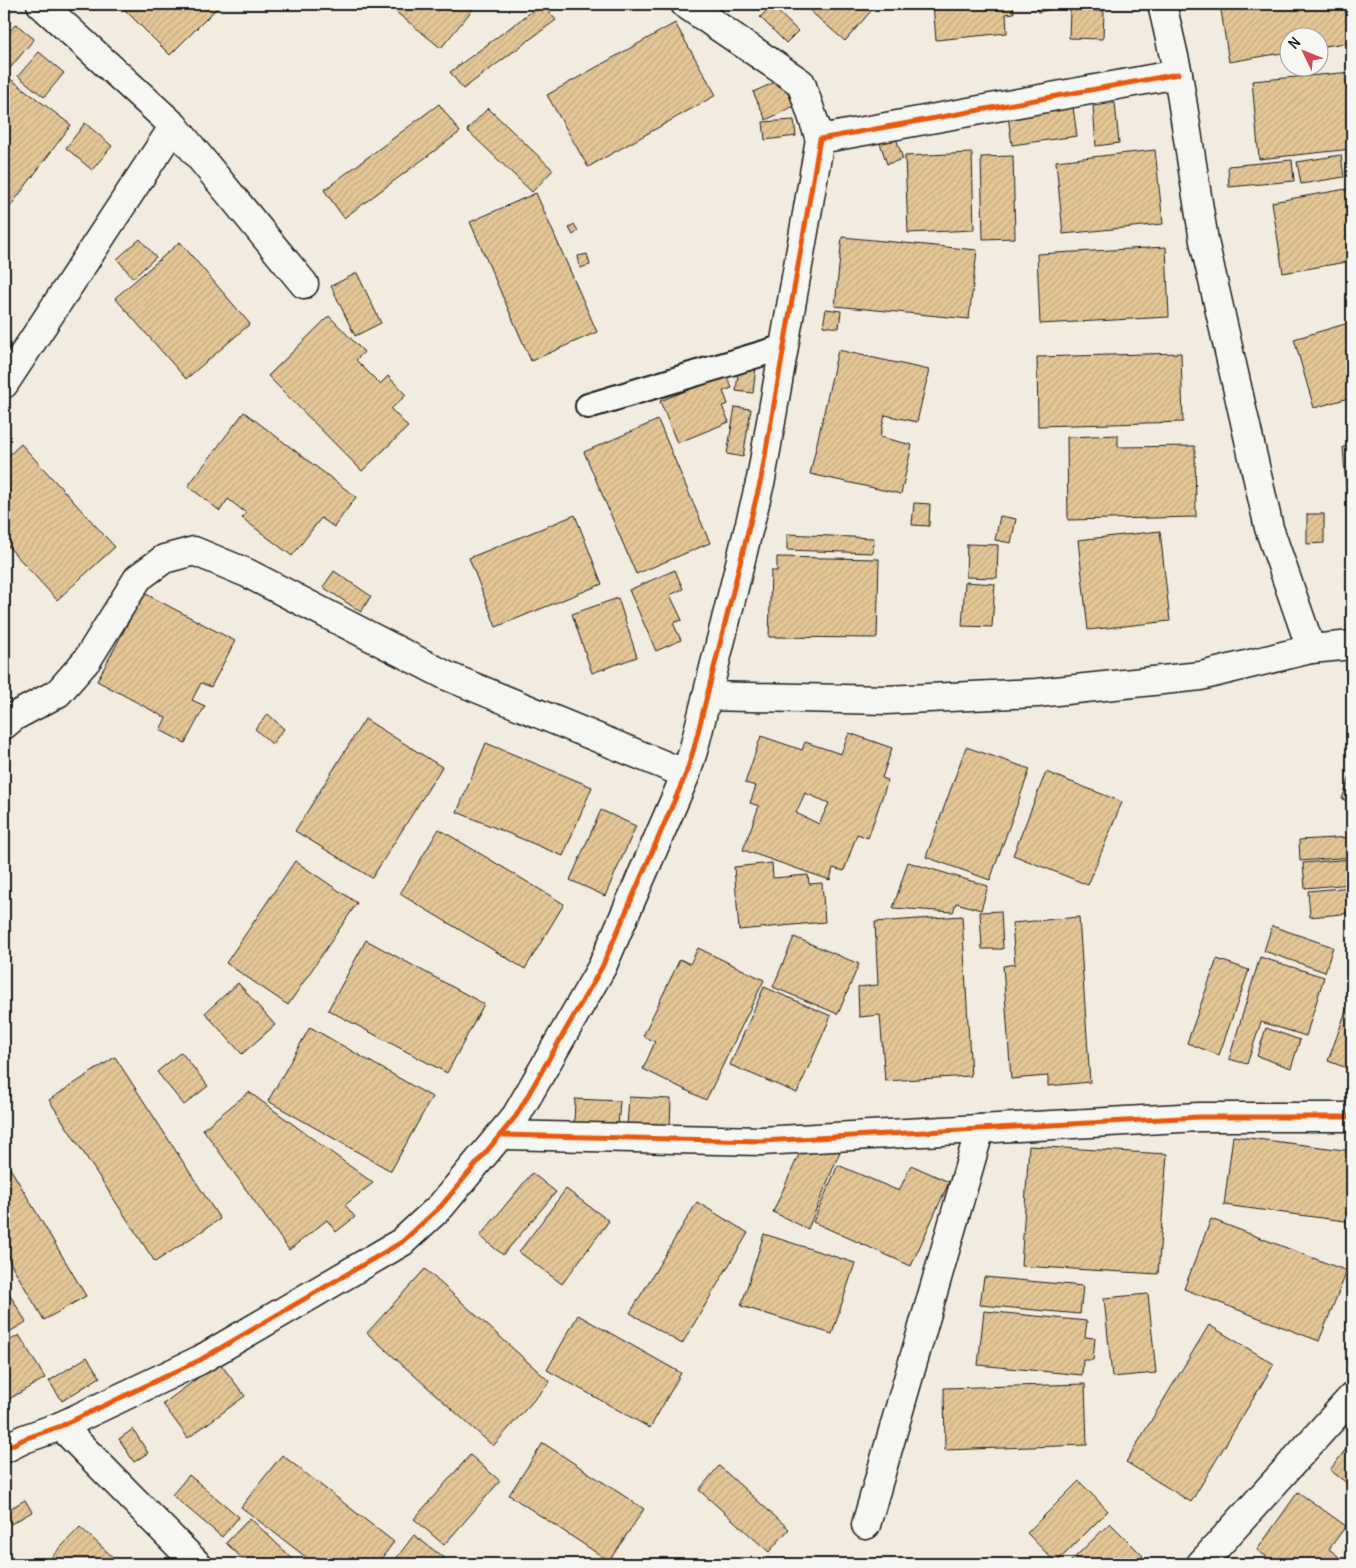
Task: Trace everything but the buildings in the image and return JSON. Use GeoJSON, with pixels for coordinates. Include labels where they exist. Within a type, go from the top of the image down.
{"type":"FeatureCollection","features":[{"type":"Feature","properties":{"kind":"street"},"geometry":{"type":"LineString","coordinates":[[41,4],[174,126],[304,284]]}},
{"type":"Feature","properties":{"kind":"street"},"geometry":{"type":"LineString","coordinates":[[4,1450],[24,1439],[61,1426],[200,1360],[402,1242],[441,1206],[516,1116],[602,967],[686,774],[761,479],[820,139],[801,83],[685,4]]}},
{"type":"Feature","properties":{"kind":"street"},"geometry":{"type":"LineString","coordinates":[[1162,4],[1178,74],[1204,241],[1269,528],[1311,649]]}},
{"type":"Feature","properties":{"kind":"street"},"geometry":{"type":"LineString","coordinates":[[820,139],[1178,74]]}},
{"type":"Feature","properties":{"kind":"street"},"geometry":{"type":"LineString","coordinates":[[4,384],[174,126]]}},
{"type":"Feature","properties":{"kind":"street"},"geometry":{"type":"LineString","coordinates":[[4,725],[14,716],[58,693],[87,660],[138,578],[164,559],[194,551],[247,572],[447,676],[686,774]]}},
{"type":"Feature","properties":{"kind":"street"},"geometry":{"type":"LineString","coordinates":[[706,696],[886,700],[1037,694],[1201,676],[1311,649],[1352,645]]}},
{"type":"Feature","properties":{"kind":"street"},"geometry":{"type":"LineString","coordinates":[[500,1135],[761,1141],[1199,1117],[1352,1116]]}},
{"type":"Feature","properties":{"kind":"street"},"geometry":{"type":"LineString","coordinates":[[866,1525],[980,1129]]}},
{"type":"Feature","properties":{"kind":"street"},"geometry":{"type":"LineString","coordinates":[[1201,1564],[1352,1397]]}},
{"type":"Feature","properties":{"kind":"street"},"geometry":{"type":"LineString","coordinates":[[61,1426],[197,1564]]}},
{"type":"Feature","properties":{"kind":"lane"},"geometry":{"type":"LineString","coordinates":[[588,406],[784,347]]}},
{"type":"Feature","properties":{"kind":"cycle path"},"geometry":{"type":"LineString","coordinates":[[4,1449],[24,1439],[61,1426],[200,1360],[402,1242],[441,1206],[516,1116],[602,967],[686,774],[761,479],[820,139],[1178,74]]}},
{"type":"Feature","properties":{"kind":"cycle path"},"geometry":{"type":"LineString","coordinates":[[500,1135],[761,1141],[1199,1117],[1352,1117]]}}]}
